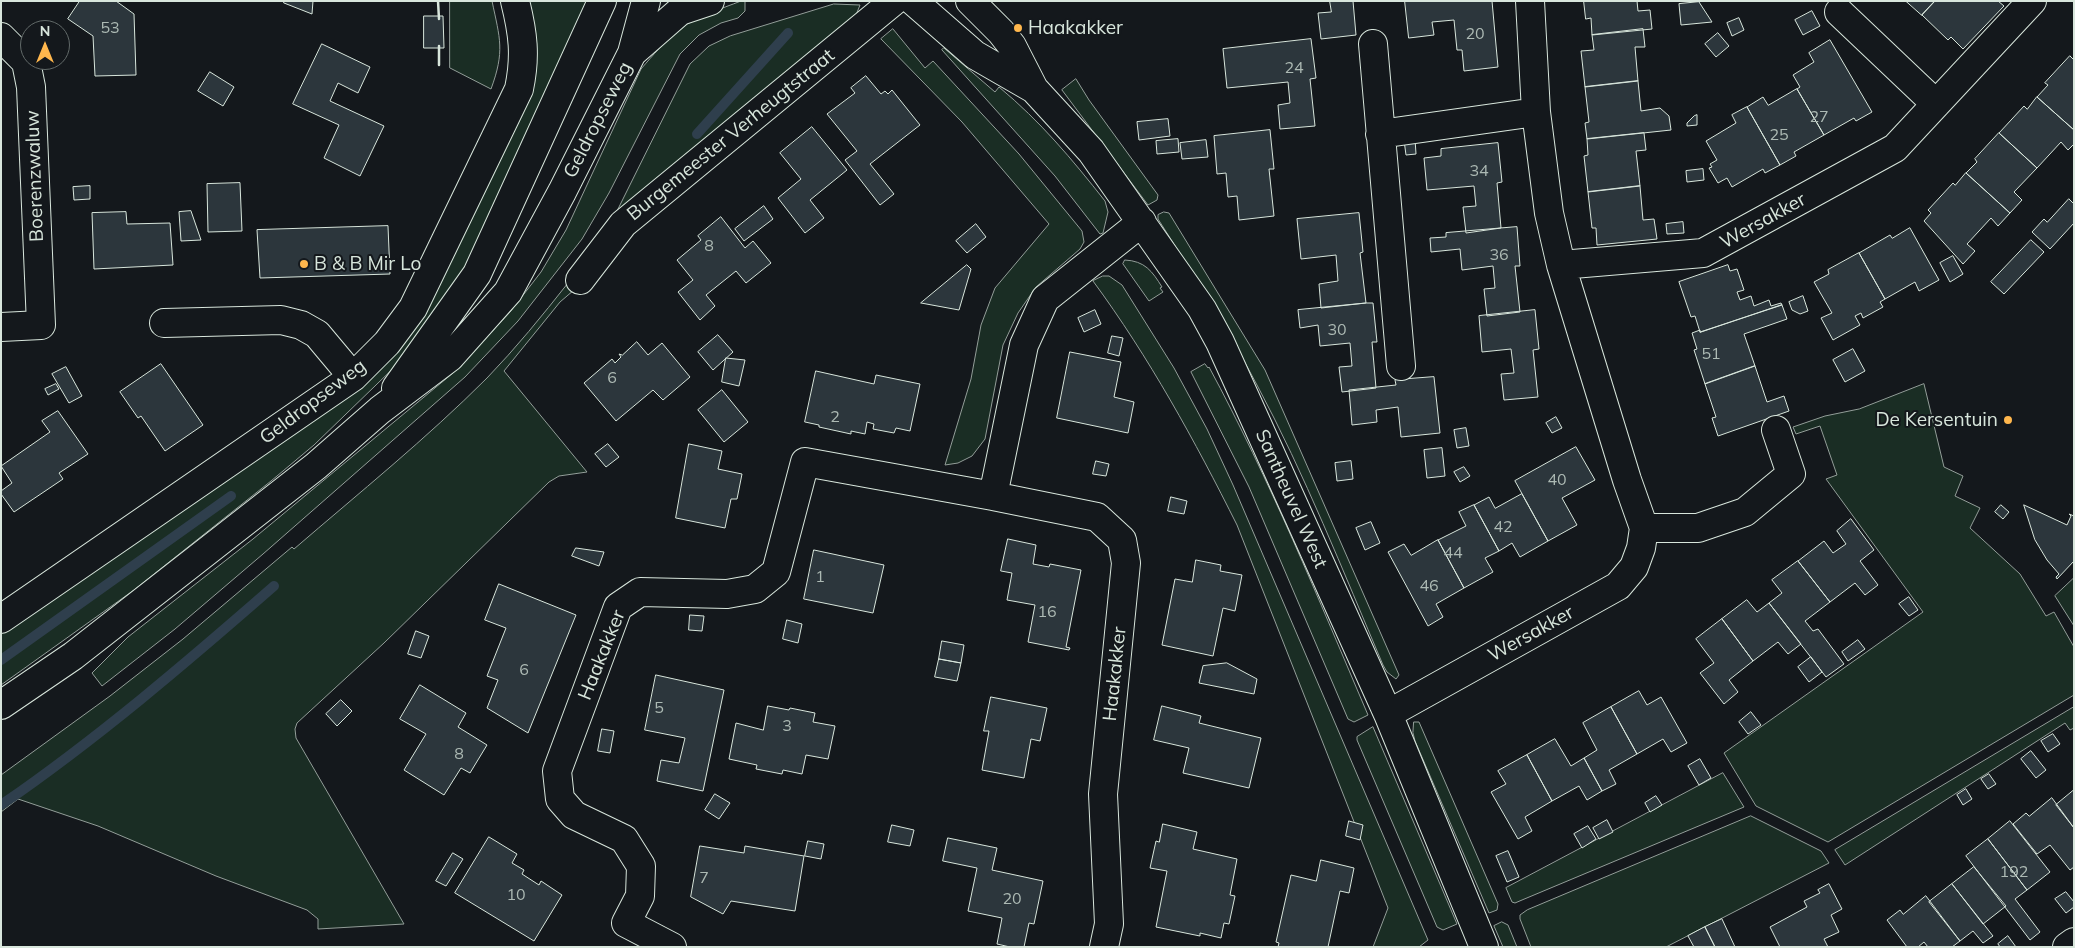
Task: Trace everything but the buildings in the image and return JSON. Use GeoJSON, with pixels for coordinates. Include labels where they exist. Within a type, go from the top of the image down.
{"type":"FeatureCollection","features":[{"type":"Feature","properties":{"kind":"street","name":"Geldropseweg"},"geometry":{"type":"LineString","coordinates":[[1,619],[353,376],[387,343],[413,308],[519,88],[524,66],[524,46],[515,1]]}},
{"type":"Feature","properties":{"kind":"street","name":"Geldropseweg"},"geometry":{"type":"LineString","coordinates":[[380,410],[477,274],[602,1]]}},
{"type":"Feature","properties":{"kind":"street","name":"Geldropseweg"},"geometry":{"type":"LineString","coordinates":[[1,705],[81,650],[316,466],[380,410],[450,357],[508,292],[562,192],[632,53],[646,1]]}},
{"type":"Feature","properties":{"kind":"street"},"geometry":{"type":"LineString","coordinates":[[632,53],[680,11],[710,1]]}},
{"type":"Feature","properties":{"kind":"street","name":"Burgemeester Verheugtstraat"},"geometry":{"type":"LineString","coordinates":[[580,280],[623,224],[894,1]]}},
{"type":"Feature","properties":{"kind":"street","name":"Santheuvel West"},"geometry":{"type":"LineString","coordinates":[[913,1],[975,55],[1034,88]]}},
{"type":"Feature","properties":{"kind":"street","name":"Santheuvel West"},"geometry":{"type":"LineString","coordinates":[[970,1],[1002,32],[1012,46],[1034,88],[1091,151],[1202,309],[1220,342],[1388,714],[1484,947]]}},
{"type":"Feature","properties":{"kind":"street"},"geometry":{"type":"LineString","coordinates":[[1530,1],[1536,112],[1549,213],[1561,265],[1627,480],[1644,528],[1698,528],[1745,512],[1791,474],[1776,430]]}},
{"type":"Feature","properties":{"kind":"street","name":"Wersakker"},"geometry":{"type":"LineString","coordinates":[[1561,265],[1703,254],[1895,148],[2032,1]]}},
{"type":"Feature","properties":{"kind":"street"},"geometry":{"type":"LineString","coordinates":[[1839,12],[1936,104]]}},
{"type":"Feature","properties":{"kind":"street","name":"Boerenzwaluw"},"geometry":{"type":"LineString","coordinates":[[1,37],[26,62],[31,87],[41,326],[1,327]]}},
{"type":"Feature","properties":{"kind":"street"},"geometry":{"type":"LineString","coordinates":[[1373,44],[1401,366]]}},
{"type":"Feature","properties":{"kind":"street"},"geometry":{"type":"LineString","coordinates":[[1380,134],[1536,112]]}},
{"type":"Feature","properties":{"kind":"street"},"geometry":{"type":"LineString","coordinates":[[993,496],[1024,345],[1045,299],[1142,222]]}},
{"type":"Feature","properties":{"kind":"street"},"geometry":{"type":"LineString","coordinates":[[164,322],[281,320],[301,325],[317,334],[353,376]]}},
{"type":"Feature","properties":{"kind":"street","name":"Haakakker"},"geometry":{"type":"LineString","coordinates":[[672,947],[626,923],[640,896],[642,866],[624,839],[574,815],[560,799],[557,771],[618,607],[640,592],[727,594],[755,588],[776,572],[805,462],[1097,517],[1122,540],[1126,563],[1103,794],[1109,924],[1104,947]]}},
{"type":"Feature","properties":{"kind":"street","name":"Wersakker"},"geometry":{"type":"LineString","coordinates":[[1388,714],[1618,586],[1634,567],[1641,548],[1644,528]]}},
{"type":"Feature","properties":{"kind":"street"},"geometry":{"type":"LineString","coordinates":[[2067,947],[2074,942]]}},
{"type":"Feature","properties":{"kind":"green space"},"geometry":{"type":"Polygon","coordinates":[[[450,1],[492,1],[499,36],[500,54],[491,89],[450,68],[450,1]]]}},
{"type":"Feature","properties":{"kind":"green space"},"geometry":{"type":"Polygon","coordinates":[[[527,1],[592,1],[487,236],[407,355],[314,445],[271,481],[134,590],[1,685],[1,633],[334,406],[500,151],[527,1]]]}},
{"type":"Feature","properties":{"kind":"green space"},"geometry":{"type":"Polygon","coordinates":[[[745,1],[745,11],[738,18],[721,23],[699,35],[680,54],[609,193],[582,239],[518,321],[465,377],[175,629],[102,686],[92,673],[128,637],[253,539],[453,373],[510,312],[541,272],[566,230],[641,69],[664,43],[687,24],[745,1]]]}},
{"type":"Feature","properties":{"kind":"green space"},"geometry":{"type":"Polygon","coordinates":[[[834,4],[860,5],[852,25],[616,213],[690,64],[709,46],[730,36],[834,4]]]}},
{"type":"Feature","properties":{"kind":"green space"},"geometry":{"type":"Polygon","coordinates":[[[893,29],[925,68],[933,61],[1019,154],[1082,231],[1084,242],[1080,249],[1036,287],[1018,313],[1003,345],[985,439],[972,456],[958,463],[945,465],[971,379],[981,325],[995,288],[1049,224],[962,122],[881,39],[893,29]]]}},
{"type":"Feature","properties":{"kind":"green space"},"geometry":{"type":"Polygon","coordinates":[[[944,48],[995,92],[999,87],[1042,127],[1068,155],[1105,201],[1108,212],[1103,233],[1100,234],[1055,176],[942,50],[944,48]]]}},
{"type":"Feature","properties":{"kind":"green space"},"geometry":{"type":"Polygon","coordinates":[[[1076,79],[1089,100],[1158,195],[1157,200],[1148,205],[1062,90],[1076,79]]]}},
{"type":"Feature","properties":{"kind":"green space"},"geometry":{"type":"Polygon","coordinates":[[[1164,212],[1169,213],[1265,370],[1399,675],[1396,679],[1387,672],[1383,665],[1307,488],[1275,419],[1222,322],[1158,219],[1158,215],[1164,212]]]}},
{"type":"Feature","properties":{"kind":"green space"},"geometry":{"type":"Polygon","coordinates":[[[1125,260],[1138,262],[1147,268],[1162,287],[1160,288],[1163,292],[1149,301],[1123,264],[1125,260]]]}},
{"type":"Feature","properties":{"kind":"green space"},"geometry":{"type":"Polygon","coordinates":[[[1103,276],[1109,276],[1122,285],[1174,368],[1207,429],[1233,485],[1428,940],[1419,947],[1373,947],[1388,908],[1237,525],[1205,462],[1152,369],[1093,281],[1103,276]]]}},
{"type":"Feature","properties":{"kind":"green space"},"geometry":{"type":"Polygon","coordinates":[[[568,283],[574,290],[560,302],[504,371],[587,472],[559,476],[549,482],[384,643],[297,723],[295,729],[296,738],[404,924],[318,929],[318,919],[307,910],[216,876],[98,826],[18,799],[1,812],[1,775],[110,696],[183,639],[292,547],[294,549],[392,465],[487,378],[529,332],[568,283]]]}},
{"type":"Feature","properties":{"kind":"green space"},"geometry":{"type":"Polygon","coordinates":[[[1205,364],[1209,367],[1273,496],[1368,715],[1354,722],[1348,719],[1249,487],[1191,372],[1205,364]]]}},
{"type":"Feature","properties":{"kind":"green space"},"geometry":{"type":"Polygon","coordinates":[[[1924,384],[1944,467],[1963,476],[1955,496],[1980,508],[1970,528],[2020,574],[2046,616],[2054,612],[2074,647],[2074,695],[1828,842],[1756,806],[1724,753],[1923,612],[1826,479],[1837,475],[1820,426],[1796,434],[1793,427],[1825,416],[1859,409],[1924,384]]]}},
{"type":"Feature","properties":{"kind":"green space"},"geometry":{"type":"Polygon","coordinates":[[[2074,578],[2074,626],[2055,596],[2074,578]]]}},
{"type":"Feature","properties":{"kind":"green space"},"geometry":{"type":"Polygon","coordinates":[[[2074,707],[2074,728],[2070,730],[2065,723],[1845,865],[1835,850],[2074,707]]]}},
{"type":"Feature","properties":{"kind":"green space"},"geometry":{"type":"Polygon","coordinates":[[[1414,722],[1419,722],[1498,904],[1497,910],[1489,913],[1415,741],[1413,733],[1414,722]]]}},
{"type":"Feature","properties":{"kind":"green space"},"geometry":{"type":"Polygon","coordinates":[[[1373,727],[1457,924],[1443,930],[1437,927],[1357,740],[1357,737],[1373,727]]]}},
{"type":"Feature","properties":{"kind":"green space"},"geometry":{"type":"Polygon","coordinates":[[[1723,773],[1744,807],[1515,903],[1512,902],[1506,888],[1723,773]]]}},
{"type":"Feature","properties":{"kind":"green space"},"geometry":{"type":"Polygon","coordinates":[[[1751,816],[1821,851],[1829,863],[1666,947],[1531,947],[1520,919],[1520,915],[1527,910],[1751,816]]]}},
{"type":"Feature","properties":{"kind":"green space"},"geometry":{"type":"Polygon","coordinates":[[[1502,922],[1508,925],[1517,947],[1503,947],[1494,926],[1502,922]]]}},
{"type":"Feature","properties":{"kind":"waterway"},"geometry":{"type":"LineString","coordinates":[[697,134],[788,33]]}},
{"type":"Feature","properties":{"kind":"waterway"},"geometry":{"type":"LineString","coordinates":[[1,660],[231,496]]}},
{"type":"Feature","properties":{"kind":"waterway"},"geometry":{"type":"LineString","coordinates":[[1,805],[107,727],[274,586]]}},
{"type":"Feature","properties":{"kind":"wall"},"geometry":{"type":"LineString","coordinates":[[438,1],[439,19]]}},
{"type":"Feature","properties":{"kind":"wall"},"geometry":{"type":"LineString","coordinates":[[439,46],[439,65]]}},
{"type":"Feature","properties":{"kind":"place","name":"Haakakker"},"geometry":{"type":"Point","coordinates":[1018,28]}},
{"type":"Feature","properties":{"kind":"place","name":"B & B Mir Lo"},"geometry":{"type":"Point","coordinates":[304,264]}},
{"type":"Feature","properties":{"kind":"place","name":"De Kersentuin"},"geometry":{"type":"Point","coordinates":[2008,420]}}]}
